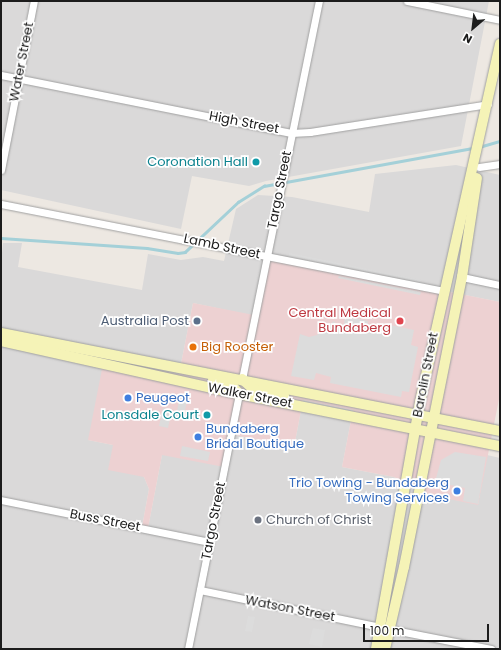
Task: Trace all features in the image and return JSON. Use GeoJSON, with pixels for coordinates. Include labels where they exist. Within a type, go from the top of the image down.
{"type":"FeatureCollection","features":[{"type":"Feature","properties":{"kind":"main road","name":"Barolin Street"},"geometry":{"type":"LineString","coordinates":[[385,649],[384,628],[418,415],[443,291],[478,155],[500,44]]}},
{"type":"Feature","properties":{"kind":"main road","name":"Barolin Street"},"geometry":{"type":"LineString","coordinates":[[376,649],[384,628],[433,418],[462,277],[478,167],[478,155]]}},
{"type":"Feature","properties":{"kind":"main road"},"geometry":{"type":"LineString","coordinates":[[443,291],[448,289],[456,275],[462,243],[468,232]]}},
{"type":"Feature","properties":{"kind":"main road","name":"Walker Street"},"geometry":{"type":"LineString","coordinates":[[1,333],[182,367],[500,431]]}},
{"type":"Feature","properties":{"kind":"main road","name":"Walker Street"},"geometry":{"type":"LineString","coordinates":[[1,341],[239,394],[500,446]]}},
{"type":"Feature","properties":{"kind":"main road"},"geometry":{"type":"LineString","coordinates":[[182,367],[200,377],[231,384],[239,394]]}},
{"type":"Feature","properties":{"kind":"main road"},"geometry":{"type":"LineString","coordinates":[[242,379],[250,388],[282,395],[307,407]]}},
{"type":"Feature","properties":{"kind":"street","name":"Water Street"},"geometry":{"type":"LineString","coordinates":[[1,170],[34,1]]}},
{"type":"Feature","properties":{"kind":"street","name":"Targo Street"},"geometry":{"type":"LineString","coordinates":[[242,379],[319,1]]}},
{"type":"Feature","properties":{"kind":"street"},"geometry":{"type":"LineString","coordinates":[[407,1],[500,20]]}},
{"type":"Feature","properties":{"kind":"street","name":"High Street"},"geometry":{"type":"LineString","coordinates":[[1,75],[291,133],[310,132],[488,104]]}},
{"type":"Feature","properties":{"kind":"street"},"geometry":{"type":"LineString","coordinates":[[478,167],[500,164]]}},
{"type":"Feature","properties":{"kind":"street","name":"Lamb Street"},"geometry":{"type":"LineString","coordinates":[[1,204],[443,291]]}},
{"type":"Feature","properties":{"kind":"street"},"geometry":{"type":"LineString","coordinates":[[462,277],[500,285]]}},
{"type":"Feature","properties":{"kind":"street","name":"Targo Street"},"geometry":{"type":"LineString","coordinates":[[188,649],[239,394]]}},
{"type":"Feature","properties":{"kind":"street","name":"Buss Street"},"geometry":{"type":"LineString","coordinates":[[1,500],[210,542]]}},
{"type":"Feature","properties":{"kind":"street","name":"Watson Street"},"geometry":{"type":"LineString","coordinates":[[200,590],[491,649]]}},
{"type":"Feature","properties":{"kind":"shaded area"},"geometry":{"type":"Polygon","coordinates":[[[1,1],[489,1],[461,146],[266,181],[249,186],[192,176],[181,229],[1,190],[1,1]]]}},
{"type":"Feature","properties":{"kind":"shaded area"},"geometry":{"type":"Polygon","coordinates":[[[456,165],[500,175],[500,302],[267,255],[254,316],[193,303],[179,374],[88,440],[113,445],[144,477],[149,489],[142,527],[148,528],[162,455],[231,434],[294,447],[303,400],[353,410],[342,467],[394,477],[429,495],[478,504],[487,455],[500,458],[500,649],[1,649],[1,263],[3,243],[22,243],[18,267],[142,290],[148,254],[181,260],[203,257],[224,261],[236,209],[258,195],[292,197],[369,212],[375,174],[456,165]]]}},
{"type":"Feature","properties":{"kind":"shaded area"},"geometry":{"type":"Polygon","coordinates":[[[289,253],[421,280],[420,282],[289,256],[289,253]]]}},
{"type":"Feature","properties":{"kind":"shaded area"},"geometry":{"type":"Polygon","coordinates":[[[267,255],[500,302],[500,394],[478,505],[429,495],[394,477],[342,467],[353,410],[303,400],[294,447],[231,434],[224,467],[162,455],[148,528],[142,527],[149,489],[144,477],[108,470],[113,445],[88,440],[104,359],[179,374],[193,303],[254,315],[267,255]]]}},
{"type":"Feature","properties":{"kind":"shaded area"},"geometry":{"type":"Polygon","coordinates":[[[339,276],[421,292],[420,295],[338,278],[339,276]]]}},
{"type":"Feature","properties":{"kind":"shaded area"},"geometry":{"type":"Polygon","coordinates":[[[345,316],[368,321],[367,327],[371,330],[388,332],[390,325],[414,330],[411,345],[418,347],[409,392],[402,391],[401,397],[330,383],[331,377],[316,373],[314,380],[291,376],[300,334],[309,337],[317,335],[334,321],[338,327],[344,324],[345,316]]]}},
{"type":"Feature","properties":{"kind":"shaded area"},"geometry":{"type":"Polygon","coordinates":[[[180,395],[188,397],[183,419],[176,417],[180,395]]]}},
{"type":"Feature","properties":{"kind":"shaded area"},"geometry":{"type":"Polygon","coordinates":[[[163,408],[172,410],[168,428],[159,426],[163,408]]]}},
{"type":"Feature","properties":{"kind":"shaded area"},"geometry":{"type":"Polygon","coordinates":[[[182,446],[210,452],[208,461],[180,456],[182,446]]]}},
{"type":"Feature","properties":{"kind":"shaded area"},"geometry":{"type":"Polygon","coordinates":[[[455,452],[486,457],[478,504],[463,501],[465,488],[435,482],[441,460],[455,452]]]}},
{"type":"Feature","properties":{"kind":"shaded area"},"geometry":{"type":"Polygon","coordinates":[[[248,616],[255,617],[252,632],[245,631],[248,616]]]}},
{"type":"Feature","properties":{"kind":"shaded area"},"geometry":{"type":"Polygon","coordinates":[[[313,628],[325,630],[322,647],[309,644],[313,628]]]}},
{"type":"Feature","properties":{"kind":"waterway"},"geometry":{"type":"LineString","coordinates":[[479,147],[500,141]]}},
{"type":"Feature","properties":{"kind":"waterway"},"geometry":{"type":"LineString","coordinates":[[1,238],[147,248],[178,253],[185,252],[238,202],[264,186],[474,148]]}},
{"type":"Feature","properties":{"kind":"place","name":"Coronation Hall"},"geometry":{"type":"Point","coordinates":[256,162]}},
{"type":"Feature","properties":{"kind":"place","name":"Australia Post"},"geometry":{"type":"Point","coordinates":[197,321]}},
{"type":"Feature","properties":{"kind":"place","name":"Central Medical Bundaberg"},"geometry":{"type":"Point","coordinates":[400,321]}},
{"type":"Feature","properties":{"kind":"place","name":"Big Rooster"},"geometry":{"type":"Point","coordinates":[193,347]}},
{"type":"Feature","properties":{"kind":"place","name":"Peugeot"},"geometry":{"type":"Point","coordinates":[128,398]}},
{"type":"Feature","properties":{"kind":"place","name":"Lonsdale Court"},"geometry":{"type":"Point","coordinates":[207,415]}},
{"type":"Feature","properties":{"kind":"place","name":"Bundaberg Bridal Boutique"},"geometry":{"type":"Point","coordinates":[198,437]}},
{"type":"Feature","properties":{"kind":"place","name":"Trio Towing - Bundaberg Towing Services"},"geometry":{"type":"Point","coordinates":[457,491]}},
{"type":"Feature","properties":{"kind":"place","name":"Church of Christ"},"geometry":{"type":"Point","coordinates":[258,520]}}]}
